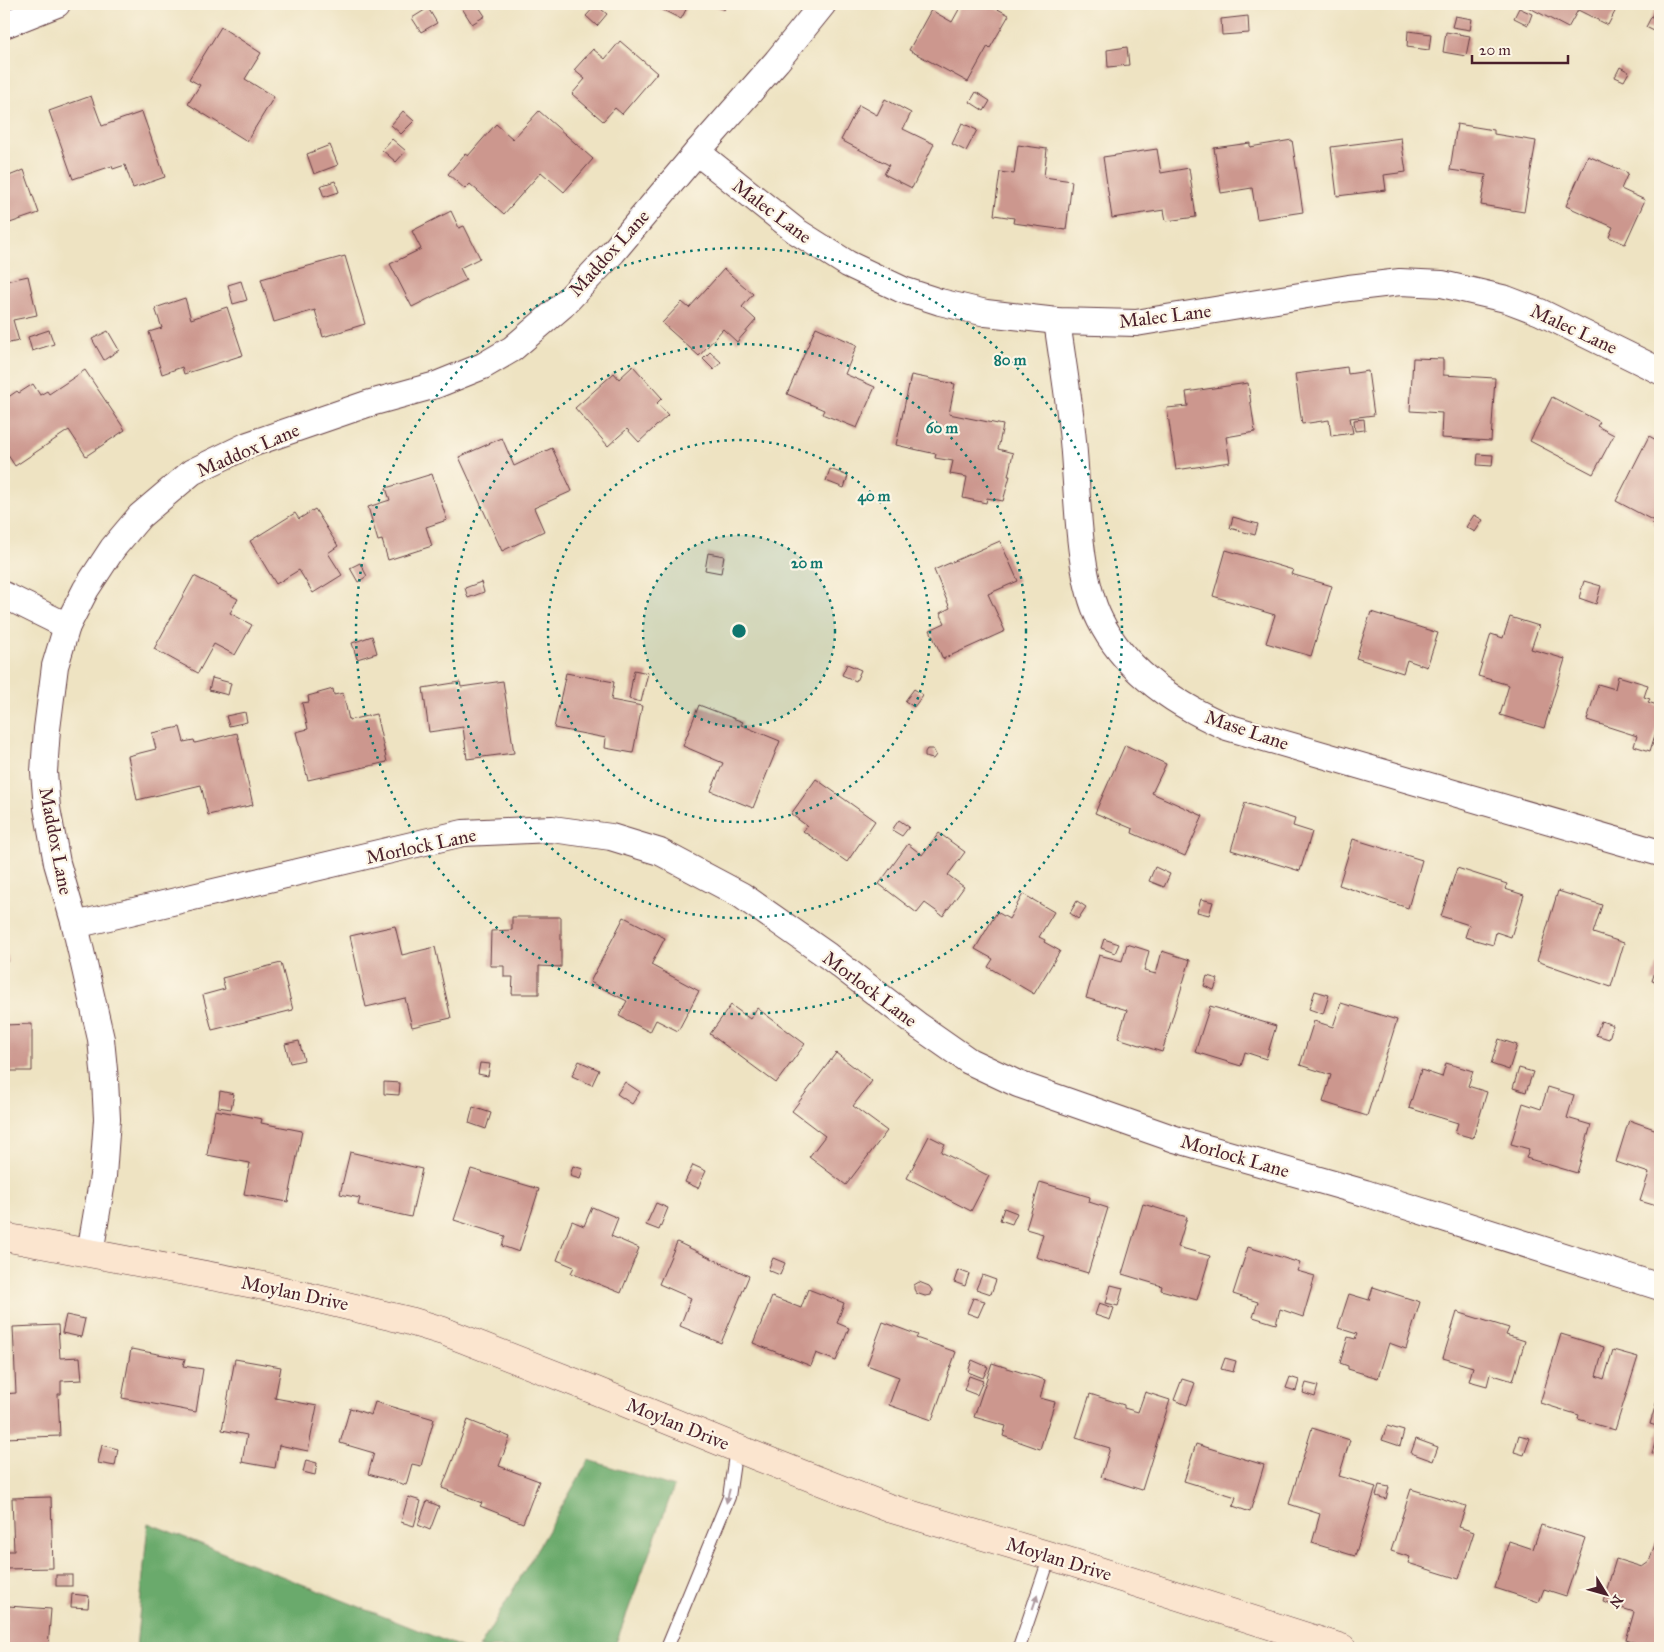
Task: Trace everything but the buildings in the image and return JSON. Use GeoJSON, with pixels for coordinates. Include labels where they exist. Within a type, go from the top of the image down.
{"type":"FeatureCollection","features":[{"type":"Feature","properties":{"kind":"street"},"geometry":{"type":"LineString","coordinates":[[4,25],[57,4]]}},
{"type":"Feature","properties":{"kind":"street","name":"Maddox Lane"},"geometry":{"type":"LineString","coordinates":[[90,1253],[103,1176],[107,1119],[105,1080],[101,1039],[75,925],[57,863],[47,808],[44,772],[55,666],[67,626],[86,589],[113,548],[140,516],[192,472],[248,445],[367,404],[436,385],[483,366],[512,349],[562,306],[612,252],[777,61],[822,4]]}},
{"type":"Feature","properties":{"kind":"street","name":"Malec Lane"},"geometry":{"type":"LineString","coordinates":[[697,152],[796,231],[848,264],[882,281],[940,302],[986,314],[1058,321],[1136,323],[1349,288],[1400,282],[1442,284],[1506,299],[1540,312],[1660,371]]}},
{"type":"Feature","properties":{"kind":"street","name":"Mase Lane"},"geometry":{"type":"LineString","coordinates":[[1058,321],[1074,448],[1080,530],[1087,581],[1099,619],[1118,650],[1144,677],[1204,717],[1227,727],[1660,853]]}},
{"type":"Feature","properties":{"kind":"street"},"geometry":{"type":"LineString","coordinates":[[4,595],[67,626]]}},
{"type":"Feature","properties":{"kind":"street","name":"Morlock Lane"},"geometry":{"type":"LineString","coordinates":[[75,925],[463,833],[552,829],[611,837],[660,852],[741,895],[828,956],[919,1026],[969,1061],[1018,1084],[1176,1139],[1365,1193],[1660,1287]]}},
{"type":"Feature","properties":{"kind":"street","name":"Moylan Drive"},"geometry":{"type":"LineString","coordinates":[[4,1237],[264,1286],[410,1321],[443,1331],[889,1508],[1050,1556],[1342,1648]]}},
{"type":"Feature","properties":{"kind":"lane"},"geometry":{"type":"LineString","coordinates":[[667,1648],[729,1497],[736,1448]]}},
{"type":"Feature","properties":{"kind":"lane"},"geometry":{"type":"LineString","coordinates":[[1019,1648],[1050,1556]]}},
{"type":"Feature","properties":{"kind":"green space"},"geometry":{"type":"Polygon","coordinates":[[[589,1460],[674,1487],[614,1648],[479,1648],[589,1460]]]}},
{"type":"Feature","properties":{"kind":"green space"},"geometry":{"type":"Polygon","coordinates":[[[148,1523],[463,1648],[136,1648],[148,1523]]]}}]}
